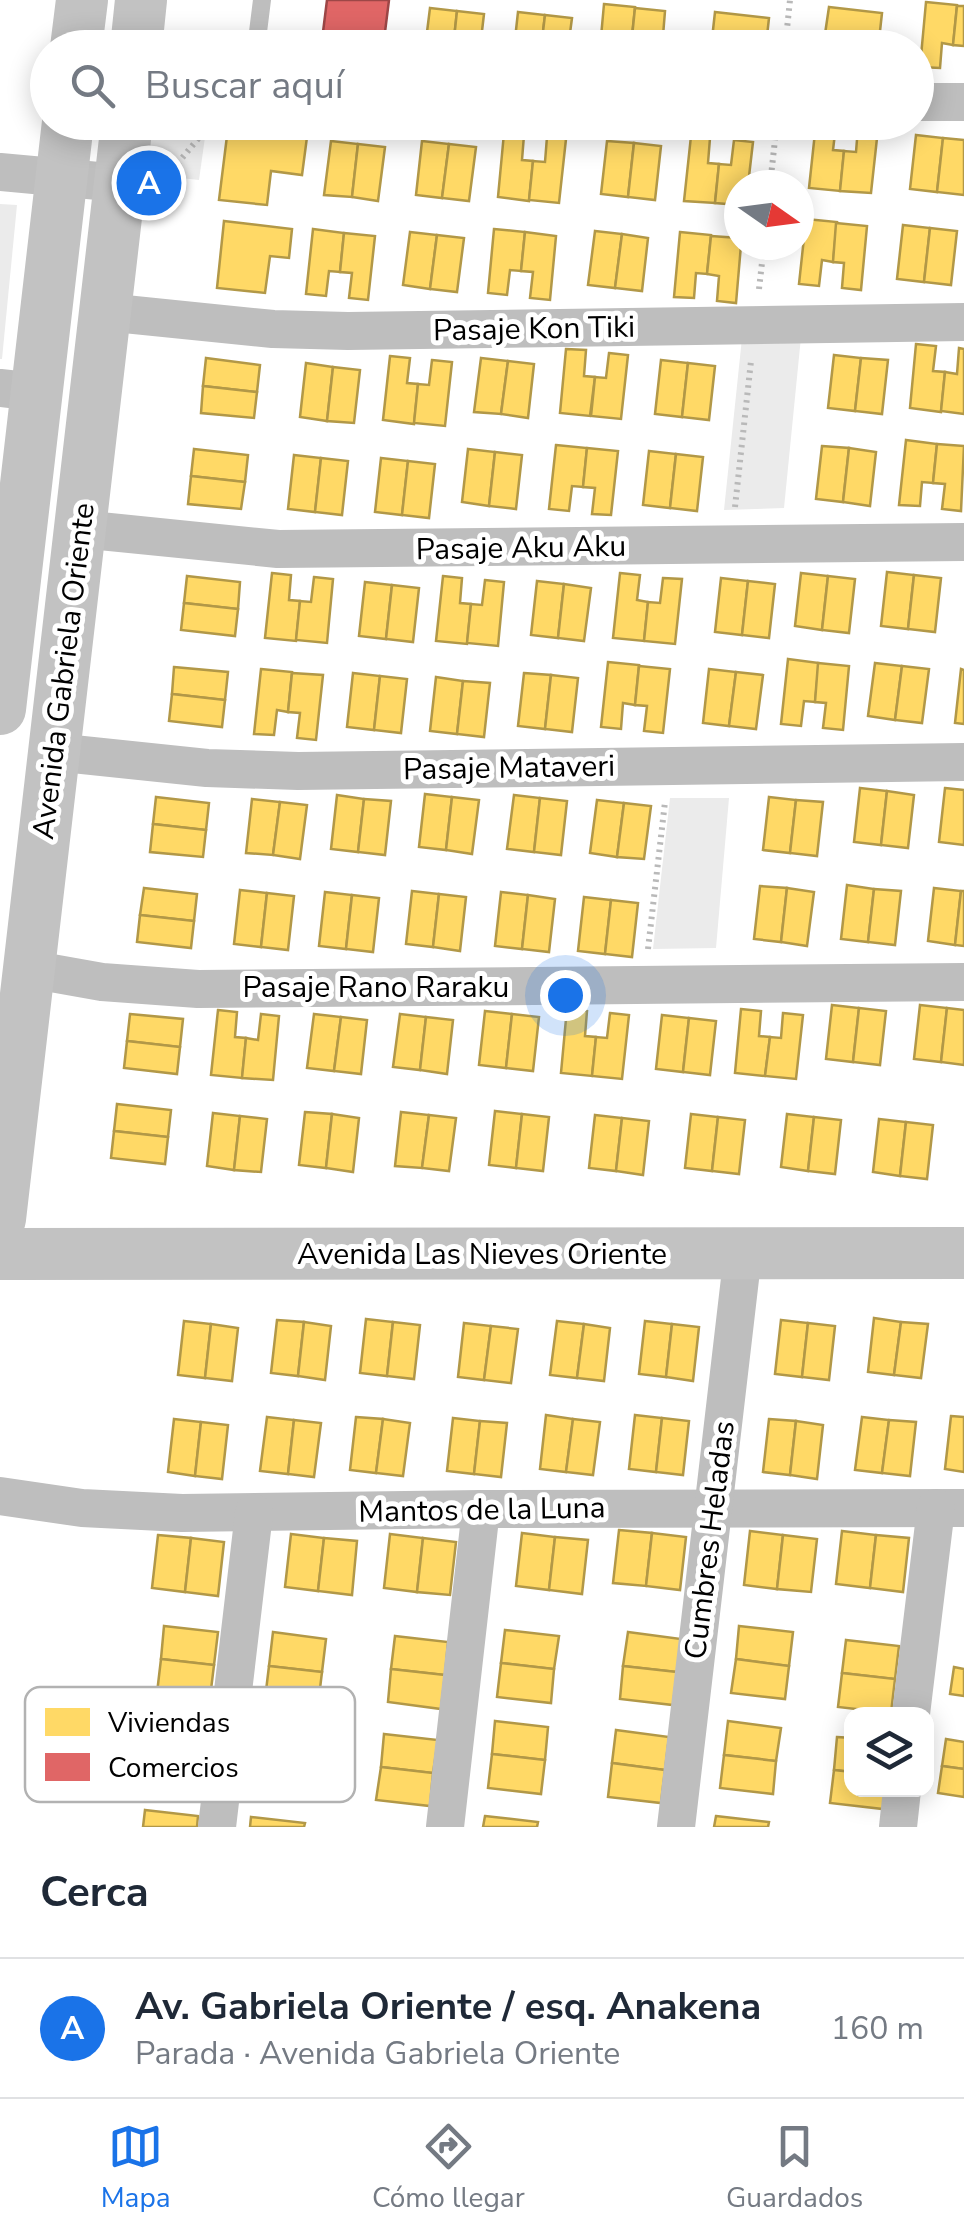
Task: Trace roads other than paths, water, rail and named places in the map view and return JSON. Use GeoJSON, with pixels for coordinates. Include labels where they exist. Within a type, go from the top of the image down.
{"type":"FeatureCollection","features":[{"type":"Feature","properties":{"kind":"main road"},"geometry":{"type":"LineString","coordinates":[[78,30],[82,0]]}},
{"type":"Feature","properties":{"kind":"main road"},"geometry":{"type":"LineString","coordinates":[[138,30],[141,0]]}},
{"type":"Feature","properties":{"kind":"main road","name":"Avenida Gabriela Oriente"},"geometry":{"type":"LineString","coordinates":[[0,708],[18,390],[66,140]]}},
{"type":"Feature","properties":{"kind":"main road","name":"Avenida Gabriela Oriente"},"geometry":{"type":"LineString","coordinates":[[0,1219],[125,140]]}},
{"type":"Feature","properties":{"kind":"main road","name":"Avenida Las Nieves Oriente"},"geometry":{"type":"LineString","coordinates":[[0,1254],[964,1253]]}},
{"type":"Feature","properties":{"kind":"street"},"geometry":{"type":"LineString","coordinates":[[934,102],[964,102]]}},
{"type":"Feature","properties":{"kind":"street"},"geometry":{"type":"LineString","coordinates":[[0,172],[120,183]]}},
{"type":"Feature","properties":{"kind":"street","name":"Pasaje Kon Tiki"},"geometry":{"type":"LineString","coordinates":[[105,312],[253,327],[348,331],[964,322]]}},
{"type":"Feature","properties":{"kind":"street","name":"Pasaje Aku Aku"},"geometry":{"type":"LineString","coordinates":[[80,529],[278,549],[964,542]]}},
{"type":"Feature","properties":{"kind":"street","name":"Pasaje Mataveri"},"geometry":{"type":"LineString","coordinates":[[54,752],[207,768],[298,771],[964,762]]}},
{"type":"Feature","properties":{"kind":"street","name":"Pasaje Rano Raraku"},"geometry":{"type":"LineString","coordinates":[[29,969],[102,982],[198,989],[964,982]]}},
{"type":"Feature","properties":{"kind":"street","name":"Cumbres Heladas"},"geometry":{"type":"LineString","coordinates":[[676,1827],[742,1253]]}},
{"type":"Feature","properties":{"kind":"street","name":"Mantos de la Luna"},"geometry":{"type":"LineString","coordinates":[[0,1496],[130,1512],[950,1508]]}},
{"type":"Feature","properties":{"kind":"street"},"geometry":{"type":"LineString","coordinates":[[913,1707],[950,1508]]}},
{"type":"Feature","properties":{"kind":"street"},"geometry":{"type":"LineString","coordinates":[[444,1827],[482,1509]]}},
{"type":"Feature","properties":{"kind":"street"},"geometry":{"type":"LineString","coordinates":[[233,1687],[254,1513]]}},
{"type":"Feature","properties":{"kind":"street"},"geometry":{"type":"LineString","coordinates":[[898,1827],[901,1797]]}},
{"type":"Feature","properties":{"kind":"street"},"geometry":{"type":"LineString","coordinates":[[217,1827],[220,1802]]}},
{"type":"Feature","properties":{"kind":"lane"},"geometry":{"type":"LineString","coordinates":[[258,30],[262,0]]}},
{"type":"Feature","properties":{"kind":"place","name":"Av. Gabriela Oriente / esq. Anakena"},"geometry":{"type":"Point","coordinates":[149,183]}}]}
